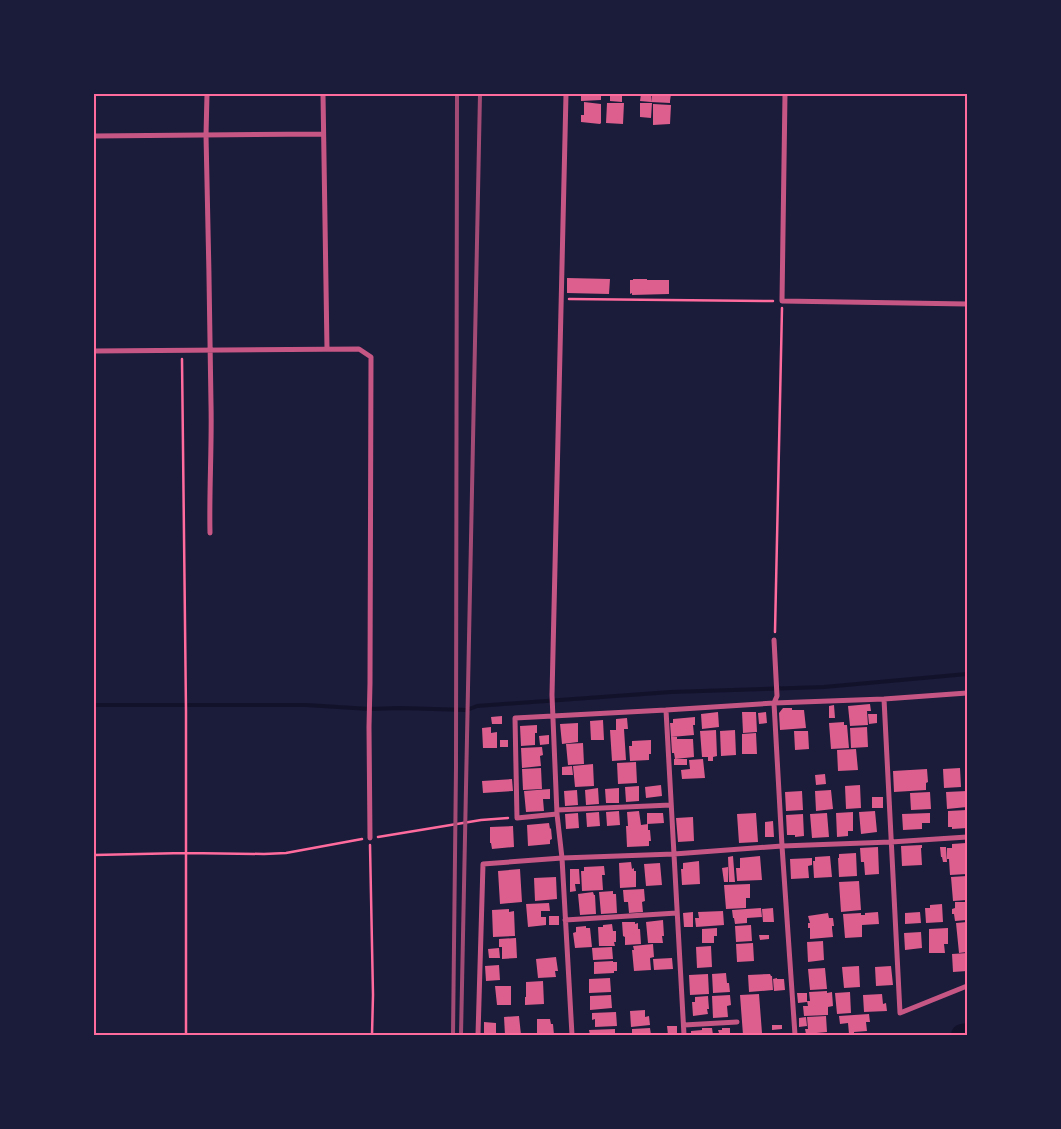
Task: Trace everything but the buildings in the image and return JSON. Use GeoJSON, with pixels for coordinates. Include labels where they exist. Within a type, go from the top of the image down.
{"type":"FeatureCollection","features":[{"type":"Feature","properties":{"kind":"street"},"geometry":{"type":"LineString","coordinates":[[207,94],[206,135],[211,405],[210,533]]}},
{"type":"Feature","properties":{"kind":"street"},"geometry":{"type":"LineString","coordinates":[[323,94],[327,349]]}},
{"type":"Feature","properties":{"kind":"street"},"geometry":{"type":"LineString","coordinates":[[566,94],[552,695],[557,812],[562,858],[572,1035]]}},
{"type":"Feature","properties":{"kind":"street"},"geometry":{"type":"LineString","coordinates":[[785,94],[782,301],[967,304]]}},
{"type":"Feature","properties":{"kind":"street"},"geometry":{"type":"LineString","coordinates":[[94,136],[323,134]]}},
{"type":"Feature","properties":{"kind":"street"},"geometry":{"type":"LineString","coordinates":[[94,351],[359,349],[370,357],[370,838]]}},
{"type":"Feature","properties":{"kind":"street"},"geometry":{"type":"LineString","coordinates":[[774,640],[777,696],[774,703],[795,1035]]}},
{"type":"Feature","properties":{"kind":"street"},"geometry":{"type":"LineString","coordinates":[[671,805],[557,812],[517,818],[515,718],[967,693]]}},
{"type":"Feature","properties":{"kind":"street"},"geometry":{"type":"LineString","coordinates":[[884,699],[900,1013],[967,986]]}},
{"type":"Feature","properties":{"kind":"street"},"geometry":{"type":"LineString","coordinates":[[666,710],[684,1035]]}},
{"type":"Feature","properties":{"kind":"street"},"geometry":{"type":"LineString","coordinates":[[478,1035],[483,864],[562,858],[674,854],[782,846],[967,837]]}},
{"type":"Feature","properties":{"kind":"street"},"geometry":{"type":"LineString","coordinates":[[565,920],[677,913]]}},
{"type":"Feature","properties":{"kind":"street"},"geometry":{"type":"LineString","coordinates":[[684,1025],[737,1022]]}},
{"type":"Feature","properties":{"kind":"path"},"geometry":{"type":"LineString","coordinates":[[562,299],[782,301],[774,640]]}},
{"type":"Feature","properties":{"kind":"path"},"geometry":{"type":"LineString","coordinates":[[182,351],[186,700],[186,1035]]}},
{"type":"Feature","properties":{"kind":"path"},"geometry":{"type":"LineString","coordinates":[[94,855],[286,853],[480,820],[517,818]]}},
{"type":"Feature","properties":{"kind":"path"},"geometry":{"type":"LineString","coordinates":[[370,838],[372,1035]]}},
{"type":"Feature","properties":{"kind":"waterway"},"geometry":{"type":"LineString","coordinates":[[94,705],[306,705],[370,709],[467,710],[477,706],[671,692],[824,687],[967,674]]}},
{"type":"Feature","properties":{"kind":"waterway"},"geometry":{"type":"LineString","coordinates":[[962,1035],[967,1034]]}},
{"type":"Feature","properties":{"kind":"railway"},"geometry":{"type":"LineString","coordinates":[[453,1035],[456,767],[457,94]]}},
{"type":"Feature","properties":{"kind":"railway"},"geometry":{"type":"LineString","coordinates":[[461,1035],[480,94]]}}]}
